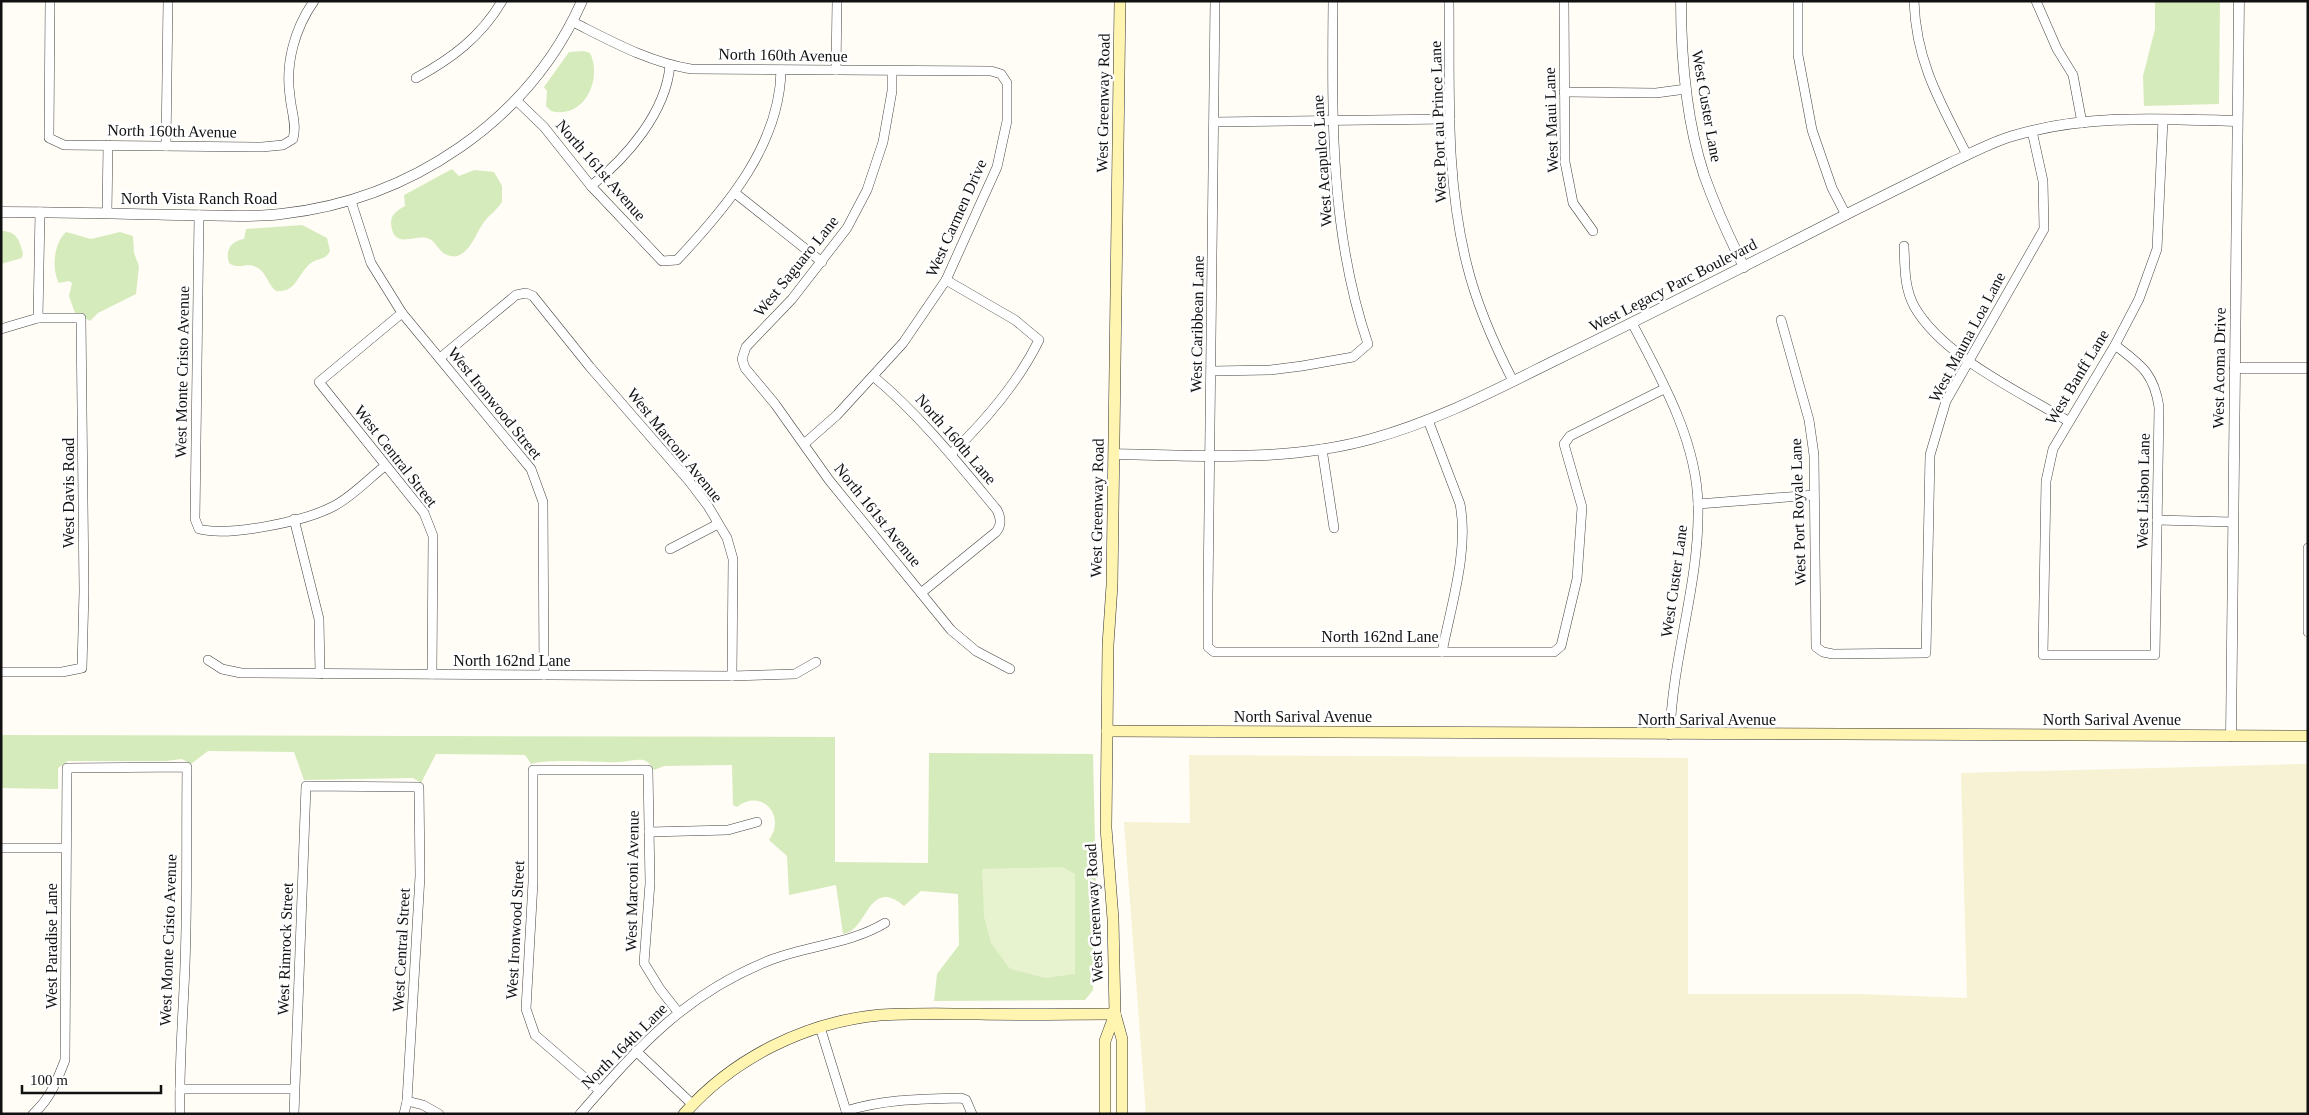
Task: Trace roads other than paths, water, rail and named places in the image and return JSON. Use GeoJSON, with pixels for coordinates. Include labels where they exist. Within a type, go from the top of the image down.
{"type":"FeatureCollection","features":[{"type":"Feature","properties":{"kind":"main road","name":"West Greenway Road"},"geometry":{"type":"LineString","coordinates":[[1120,1],[1114,454],[1106,828],[1113,919],[1115,1014],[1122,1040],[1122,1114]]}},
{"type":"Feature","properties":{"kind":"main road","name":"North Sarival Avenue"},"geometry":{"type":"LineString","coordinates":[[1107,731],[1670,735],[2308,736]]}},
{"type":"Feature","properties":{"kind":"main road"},"geometry":{"type":"LineString","coordinates":[[684,1114],[692,1104],[743,1063],[787,1039],[820,1026],[848,1020],[898,1014],[1115,1014]]}},
{"type":"Feature","properties":{"kind":"main road","name":"West Greenway Road"},"geometry":{"type":"LineString","coordinates":[[1105,1114],[1105,1041],[1115,1014]]}},
{"type":"Feature","properties":{"kind":"street","name":"North 160th Avenue"},"geometry":{"type":"LineString","coordinates":[[50,1],[49,138],[64,145],[166,146],[274,146],[283,145],[293,138],[295,126],[288,82],[289,62],[302,19],[314,1]]}},
{"type":"Feature","properties":{"kind":"street"},"geometry":{"type":"LineString","coordinates":[[166,146],[168,1]]}},
{"type":"Feature","properties":{"kind":"street"},"geometry":{"type":"LineString","coordinates":[[416,78],[448,59],[466,45],[488,22],[502,1]]}},
{"type":"Feature","properties":{"kind":"street","name":"North Vista Ranch Road"},"geometry":{"type":"LineString","coordinates":[[1,212],[199,215],[281,214],[351,201],[396,184],[434,165],[473,139],[516,100],[536,78],[573,22],[582,1]]}},
{"type":"Feature","properties":{"kind":"street"},"geometry":{"type":"LineString","coordinates":[[836,70],[837,1]]}},
{"type":"Feature","properties":{"kind":"street","name":"West Caribbean Lane"},"geometry":{"type":"LineString","coordinates":[[1208,647],[1215,1]]}},
{"type":"Feature","properties":{"kind":"street","name":"West Acapulco Lane"},"geometry":{"type":"LineString","coordinates":[[1212,371],[1254,371],[1302,366],[1353,357],[1368,344],[1357,311],[1339,220],[1332,120],[1333,1]]}},
{"type":"Feature","properties":{"kind":"street","name":"West Port au Prince Lane"},"geometry":{"type":"LineString","coordinates":[[1450,1],[1450,119],[1454,189],[1467,265],[1482,313],[1513,381]]}},
{"type":"Feature","properties":{"kind":"street","name":"West Maui Lane"},"geometry":{"type":"LineString","coordinates":[[1564,1],[1565,162],[1573,203],[1593,231]]}},
{"type":"Feature","properties":{"kind":"street","name":"West Custer Lane"},"geometry":{"type":"LineString","coordinates":[[1681,1],[1681,40],[1693,132],[1704,175],[1744,267]]}},
{"type":"Feature","properties":{"kind":"street"},"geometry":{"type":"LineString","coordinates":[[1798,1],[1798,55],[1812,130],[1832,188],[1846,215]]}},
{"type":"Feature","properties":{"kind":"street"},"geometry":{"type":"LineString","coordinates":[[1914,1],[1915,29],[1927,74],[1967,155]]}},
{"type":"Feature","properties":{"kind":"street"},"geometry":{"type":"LineString","coordinates":[[2036,1],[2057,49],[2072,75],[2082,123]]}},
{"type":"Feature","properties":{"kind":"street","name":"West Acoma Drive"},"geometry":{"type":"LineString","coordinates":[[2230,736],[2239,1]]}},
{"type":"Feature","properties":{"kind":"street","name":"North 160th Avenue"},"geometry":{"type":"LineString","coordinates":[[573,22],[641,55],[670,65],[691,69],[991,71],[1001,74]]}},
{"type":"Feature","properties":{"kind":"street"},"geometry":{"type":"LineString","coordinates":[[591,186],[615,166],[654,113],[669,81],[670,65]]}},
{"type":"Feature","properties":{"kind":"street"},"geometry":{"type":"LineString","coordinates":[[780,70],[780,84],[762,145],[735,192],[822,262]]}},
{"type":"Feature","properties":{"kind":"street","name":"West Saguaro Lane"},"geometry":{"type":"LineString","coordinates":[[742,359],[746,347],[778,316],[847,228],[866,190],[883,142],[892,90],[892,71]]}},
{"type":"Feature","properties":{"kind":"street","name":"West Carmen Drive"},"geometry":{"type":"LineString","coordinates":[[804,444],[837,415],[903,342],[946,280],[997,167],[1006,121],[1007,83],[1001,74]]}},
{"type":"Feature","properties":{"kind":"street"},"geometry":{"type":"LineString","coordinates":[[1564,92],[1656,93],[1686,89]]}},
{"type":"Feature","properties":{"kind":"street","name":"North 161st Avenue"},"geometry":{"type":"LineString","coordinates":[[516,100],[541,123],[591,186],[662,261],[677,260],[707,228],[735,192]]}},
{"type":"Feature","properties":{"kind":"street"},"geometry":{"type":"LineString","coordinates":[[1214,122],[1450,119]]}},
{"type":"Feature","properties":{"kind":"street","name":"West Legacy Parc Boulevard"},"geometry":{"type":"LineString","coordinates":[[1114,454],[1210,456],[1276,454],[1322,449],[1370,439],[1428,420],[1513,381],[1967,155],[2015,135],[2082,123],[2163,120],[2237,121]]}},
{"type":"Feature","properties":{"kind":"street","name":"West Banff Lane"},"geometry":{"type":"LineString","coordinates":[[2155,655],[2043,655],[2046,481],[2053,448],[2115,345],[2139,300],[2158,249],[2163,120]]}},
{"type":"Feature","properties":{"kind":"street","name":"West Mauna Loa Lane"},"geometry":{"type":"LineString","coordinates":[[1816,647],[1823,652],[1833,654],[1926,653],[1930,455],[1946,401],[2044,229],[2043,181],[2032,131]]}},
{"type":"Feature","properties":{"kind":"street"},"geometry":{"type":"LineString","coordinates":[[107,213],[108,145]]}},
{"type":"Feature","properties":{"kind":"street","name":"West Ironwood Street"},"geometry":{"type":"LineString","coordinates":[[351,201],[371,263],[402,313],[520,456],[538,484],[544,502],[544,675]]}},
{"type":"Feature","properties":{"kind":"street"},"geometry":{"type":"LineString","coordinates":[[1,329],[38,318],[40,212]]}},
{"type":"Feature","properties":{"kind":"street","name":"West Monte Cristo Avenue"},"geometry":{"type":"LineString","coordinates":[[199,215],[195,519],[199,529],[211,532],[245,530],[294,519]]}},
{"type":"Feature","properties":{"kind":"street"},"geometry":{"type":"LineString","coordinates":[[1904,246],[1905,279],[1914,305],[1934,333],[1968,360],[2068,421]]}},
{"type":"Feature","properties":{"kind":"street"},"geometry":{"type":"LineString","coordinates":[[946,280],[1014,320],[1039,340],[1030,358],[988,415],[951,454]]}},
{"type":"Feature","properties":{"kind":"street","name":"West Marconi Avenue"},"geometry":{"type":"LineString","coordinates":[[440,358],[516,294],[526,293],[533,296],[590,367],[656,442],[708,506],[727,538],[733,559],[732,676]]}},
{"type":"Feature","properties":{"kind":"street","name":"West Central Street"},"geometry":{"type":"LineString","coordinates":[[402,313],[319,382],[424,513],[433,536],[432,674]]}},
{"type":"Feature","properties":{"kind":"street","name":"West Davis Road"},"geometry":{"type":"LineString","coordinates":[[1,672],[62,672],[82,668],[84,573],[81,318],[38,318]]}},
{"type":"Feature","properties":{"kind":"street","name":"West Port Royale Lane"},"geometry":{"type":"LineString","coordinates":[[1782,320],[1809,420],[1814,455],[1816,647]]}},
{"type":"Feature","properties":{"kind":"street","name":"West Custer Lane"},"geometry":{"type":"LineString","coordinates":[[1632,323],[1684,433],[1696,483],[1698,504],[1694,569],[1674,677],[1670,735]]}},
{"type":"Feature","properties":{"kind":"street","name":"West Lisbon Lane"},"geometry":{"type":"LineString","coordinates":[[2115,345],[2140,364],[2156,386],[2160,407],[2155,655]]}},
{"type":"Feature","properties":{"kind":"street","name":"North 161st Avenue"},"geometry":{"type":"LineString","coordinates":[[742,359],[745,368],[776,404],[804,444],[960,640],[985,657],[1010,669]]}},
{"type":"Feature","properties":{"kind":"street"},"geometry":{"type":"LineString","coordinates":[[2234,368],[2308,368]]}},
{"type":"Feature","properties":{"kind":"street","name":"North 160th Lane"},"geometry":{"type":"LineString","coordinates":[[873,376],[904,401],[951,454],[997,510],[1005,523],[921,593]]}},
{"type":"Feature","properties":{"kind":"street","name":"North 162nd Lane"},"geometry":{"type":"LineString","coordinates":[[1208,647],[1214,652],[1554,652],[1561,646],[1577,579],[1582,507],[1564,444],[1570,436],[1664,389]]}},
{"type":"Feature","properties":{"kind":"street"},"geometry":{"type":"LineString","coordinates":[[1428,420],[1460,504],[1463,518],[1462,546],[1442,652]]}},
{"type":"Feature","properties":{"kind":"street"},"geometry":{"type":"LineString","coordinates":[[1322,449],[1334,528]]}},
{"type":"Feature","properties":{"kind":"street"},"geometry":{"type":"LineString","coordinates":[[320,674],[318,611],[294,519],[333,506],[385,466]]}},
{"type":"Feature","properties":{"kind":"street"},"geometry":{"type":"LineString","coordinates":[[1698,504],[1814,495]]}},
{"type":"Feature","properties":{"kind":"street"},"geometry":{"type":"LineString","coordinates":[[2157,520],[2232,522]]}},
{"type":"Feature","properties":{"kind":"street"},"geometry":{"type":"LineString","coordinates":[[670,549],[718,524]]}},
{"type":"Feature","properties":{"kind":"street"},"geometry":{"type":"LineString","coordinates":[[2308,548],[2308,632]]}},
{"type":"Feature","properties":{"kind":"street","name":"North 162nd Lane"},"geometry":{"type":"LineString","coordinates":[[208,660],[222,669],[232,672],[732,676],[795,674],[816,662]]}},
{"type":"Feature","properties":{"kind":"street","name":"West Monte Cristo Avenue"},"geometry":{"type":"LineString","coordinates":[[180,1114],[187,767]]}},
{"type":"Feature","properties":{"kind":"street","name":"West Paradise Lane"},"geometry":{"type":"LineString","coordinates":[[32,1114],[43,1104],[56,1085],[65,1060],[67,768],[187,767]]}},
{"type":"Feature","properties":{"kind":"street","name":"West Ironwood Street"},"geometry":{"type":"LineString","coordinates":[[600,1091],[535,1035],[526,1009],[533,882],[533,770],[648,770]]}},
{"type":"Feature","properties":{"kind":"street","name":"West Marconi Avenue"},"geometry":{"type":"LineString","coordinates":[[648,770],[650,883],[644,963],[660,989],[678,1012]]}},
{"type":"Feature","properties":{"kind":"street","name":"West Rimrock Street"},"geometry":{"type":"LineString","coordinates":[[294,1114],[306,786],[419,787]]}},
{"type":"Feature","properties":{"kind":"street","name":"West Central Street"},"geometry":{"type":"LineString","coordinates":[[404,1114],[407,1101],[420,876],[419,787]]}},
{"type":"Feature","properties":{"kind":"street"},"geometry":{"type":"LineString","coordinates":[[649,832],[728,830],[757,822]]}},
{"type":"Feature","properties":{"kind":"street"},"geometry":{"type":"LineString","coordinates":[[1,848],[66,848]]}},
{"type":"Feature","properties":{"kind":"street","name":"North 164th Lane"},"geometry":{"type":"LineString","coordinates":[[580,1114],[636,1051],[678,1012],[716,985],[755,966],[794,952],[869,932],[885,923]]}},
{"type":"Feature","properties":{"kind":"street"},"geometry":{"type":"LineString","coordinates":[[820,1026],[846,1112],[874,1102],[897,1099],[961,1098],[966,1100],[972,1114]]}},
{"type":"Feature","properties":{"kind":"street"},"geometry":{"type":"LineString","coordinates":[[636,1051],[692,1104]]}},
{"type":"Feature","properties":{"kind":"street"},"geometry":{"type":"LineString","coordinates":[[180,1089],[294,1089]]}},
{"type":"Feature","properties":{"kind":"street"},"geometry":{"type":"LineString","coordinates":[[407,1101],[423,1105],[439,1114]]}}]}
